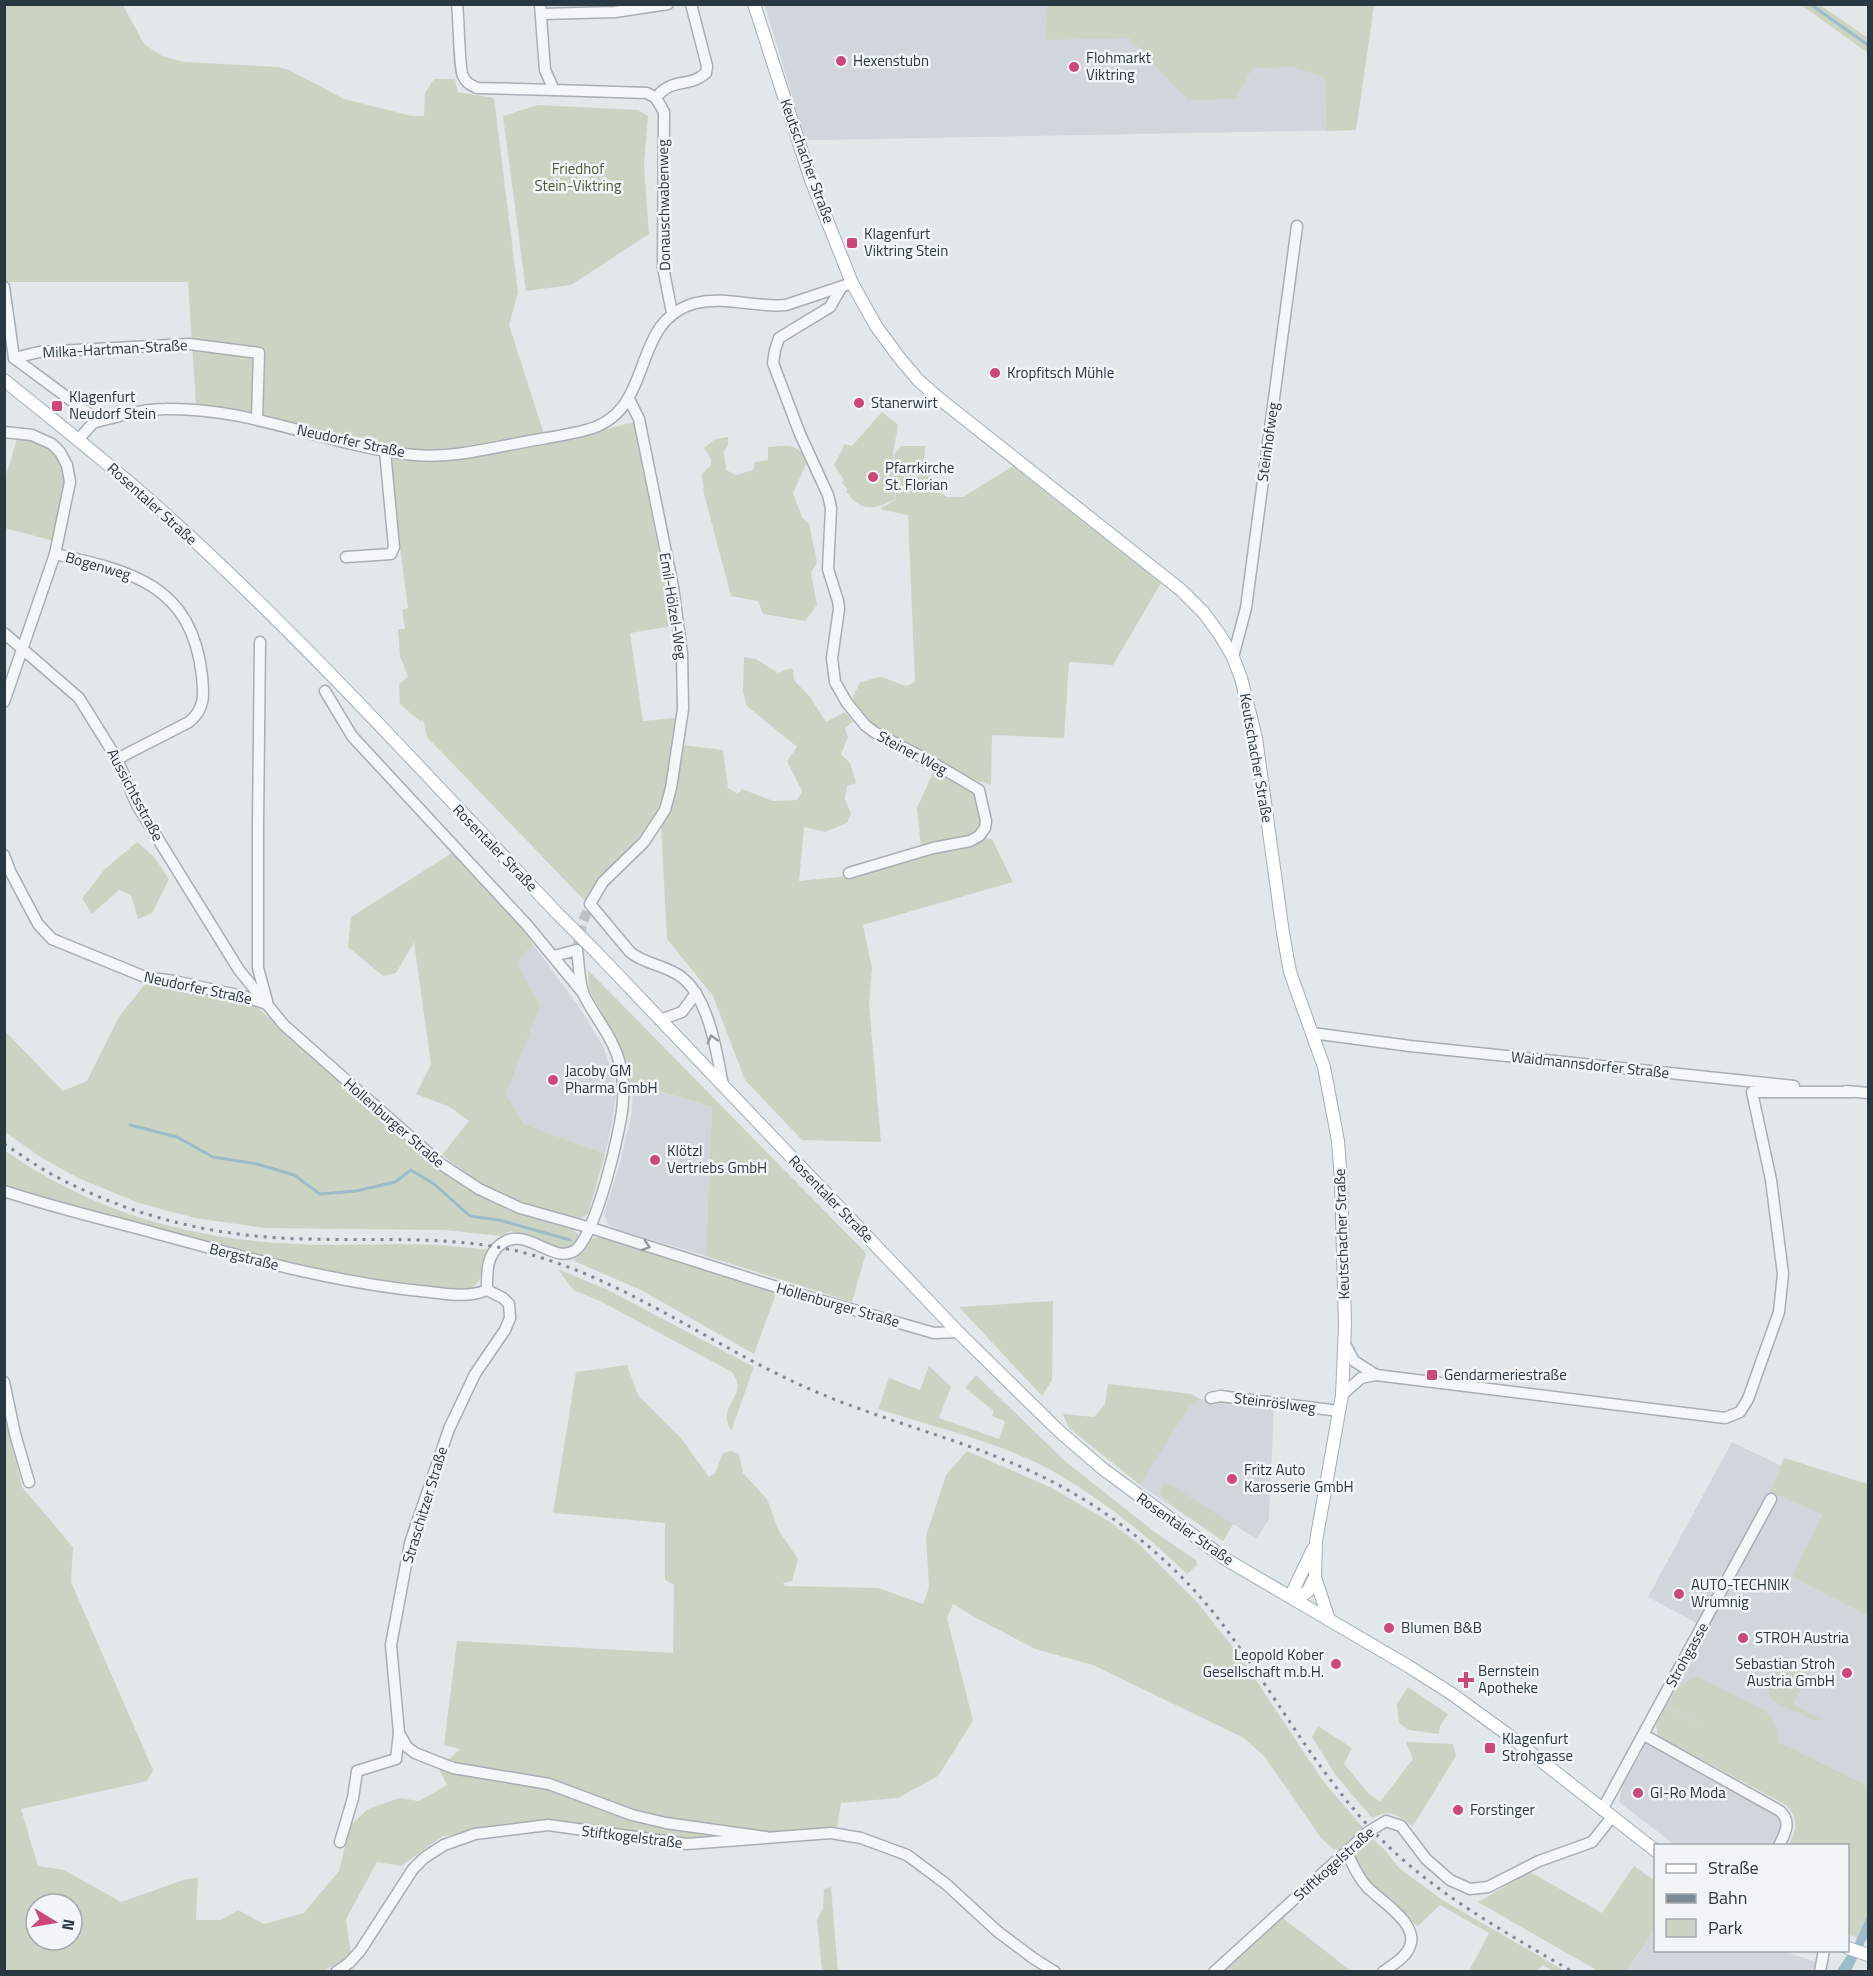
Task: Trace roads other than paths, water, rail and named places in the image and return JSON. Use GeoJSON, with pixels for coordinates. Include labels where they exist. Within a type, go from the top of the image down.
{"type":"FeatureCollection","features":[{"type":"Feature","properties":{"kind":"main road","name":"Keutschacher Straße"},"geometry":{"type":"LineString","coordinates":[[754,4],[847,286],[876,326],[918,380],[940,400],[1181,590],[1204,613],[1233,657],[1256,738],[1290,972],[1324,1067],[1338,1141],[1341,1181],[1344,1373],[1316,1541]]}},
{"type":"Feature","properties":{"kind":"main road","name":"Rosentaler Straße"},"geometry":{"type":"LineString","coordinates":[[4,380],[161,510],[317,661],[958,1332],[1060,1432],[1103,1469],[1227,1560],[1452,1694],[1507,1734],[1654,1849]]}},
{"type":"Feature","properties":{"kind":"main road"},"geometry":{"type":"LineString","coordinates":[[1290,1597],[1316,1541]]}},
{"type":"Feature","properties":{"kind":"main road"},"geometry":{"type":"LineString","coordinates":[[1316,1541],[1315,1577],[1329,1620]]}},
{"type":"Feature","properties":{"kind":"main road"},"geometry":{"type":"LineString","coordinates":[[1290,1597],[1301,1596],[1308,1591],[1315,1577]]}},
{"type":"Feature","properties":{"kind":"main road"},"geometry":{"type":"LineString","coordinates":[[1849,1948],[1869,1955]]}},
{"type":"Feature","properties":{"kind":"street"},"geometry":{"type":"LineString","coordinates":[[457,4],[462,75],[469,84],[477,88],[647,93],[656,98],[669,85],[700,79],[706,73],[707,66],[691,4]]}},
{"type":"Feature","properties":{"kind":"street"},"geometry":{"type":"LineString","coordinates":[[554,90],[545,70],[540,9],[615,12],[668,4]]}},
{"type":"Feature","properties":{"kind":"street","name":"Donauschwabenweg"},"geometry":{"type":"LineString","coordinates":[[656,98],[664,112],[663,267],[672,313]]}},
{"type":"Feature","properties":{"kind":"street","name":"Steinhofweg"},"geometry":{"type":"LineString","coordinates":[[1233,657],[1246,608],[1297,226]]}},
{"type":"Feature","properties":{"kind":"street"},"geometry":{"type":"LineString","coordinates":[[630,399],[653,338],[672,313],[696,303],[717,301],[786,305],[847,286]]}},
{"type":"Feature","properties":{"kind":"street","name":"Steiner Weg"},"geometry":{"type":"LineString","coordinates":[[847,286],[830,307],[779,338],[774,350],[773,363],[800,434],[830,501],[827,559],[839,609],[832,658],[834,682],[846,703],[874,732],[979,790],[986,821],[985,828],[979,836],[970,841],[933,848],[849,873]]}},
{"type":"Feature","properties":{"kind":"street"},"geometry":{"type":"LineString","coordinates":[[4,287],[14,358],[99,421]]}},
{"type":"Feature","properties":{"kind":"street","name":"Milka-Hartman-Straße"},"geometry":{"type":"LineString","coordinates":[[14,358],[39,352],[189,344],[259,353],[257,419]]}},
{"type":"Feature","properties":{"kind":"street","name":"Neudorfer Straße"},"geometry":{"type":"LineString","coordinates":[[78,440],[93,423],[135,412],[165,409],[233,414],[385,452],[444,457],[584,431],[608,422],[630,399]]}},
{"type":"Feature","properties":{"kind":"street","name":"Emil-Hölzel-Weg"},"geometry":{"type":"LineString","coordinates":[[630,399],[639,419],[672,587],[682,652],[683,709],[673,780],[665,810],[644,842],[603,882],[590,904],[635,957],[673,971],[682,977],[696,993],[704,1009],[723,1086]]}},
{"type":"Feature","properties":{"kind":"street"},"geometry":{"type":"LineString","coordinates":[[4,432],[32,435],[43,439],[60,452],[67,465],[70,482],[55,554],[4,702]]}},
{"type":"Feature","properties":{"kind":"street"},"geometry":{"type":"LineString","coordinates":[[346,557],[391,554],[394,547],[385,452]]}},
{"type":"Feature","properties":{"kind":"street","name":"Bogenweg"},"geometry":{"type":"LineString","coordinates":[[55,554],[125,572],[158,590],[175,605],[184,618],[196,646],[204,696],[202,708],[197,716],[117,759]]}},
{"type":"Feature","properties":{"kind":"street","name":"Aussichtsstraße"},"geometry":{"type":"LineString","coordinates":[[4,633],[80,698],[117,759],[137,805],[181,879],[239,970],[268,1004]]}},
{"type":"Feature","properties":{"kind":"street","name":"Hollenburger Straße"},"geometry":{"type":"LineString","coordinates":[[260,642],[257,835],[258,968],[268,1004],[284,1025],[441,1164],[479,1189],[520,1208],[934,1334],[958,1332]]}},
{"type":"Feature","properties":{"kind":"street"},"geometry":{"type":"LineString","coordinates":[[325,691],[352,736],[527,925],[584,994],[613,1043],[620,1066],[623,1092],[621,1120],[591,1228],[580,1246],[568,1253],[560,1253],[520,1238],[510,1239],[499,1245],[490,1258],[487,1270],[487,1290]]}},
{"type":"Feature","properties":{"kind":"street","name":"Neudorfer Straße"},"geometry":{"type":"LineString","coordinates":[[4,855],[38,924],[52,939],[145,977],[246,996],[268,1004]]}},
{"type":"Feature","properties":{"kind":"street"},"geometry":{"type":"LineString","coordinates":[[554,956],[577,950],[584,994]]}},
{"type":"Feature","properties":{"kind":"street"},"geometry":{"type":"LineString","coordinates":[[660,1020],[682,1012],[696,993]]}},
{"type":"Feature","properties":{"kind":"street","name":"Waidmannsdorfer Straße"},"geometry":{"type":"LineString","coordinates":[[1312,1033],[1410,1046],[1869,1093]]}},
{"type":"Feature","properties":{"kind":"street"},"geometry":{"type":"LineString","coordinates":[[1344,1373],[1350,1368],[1369,1374],[1725,1418],[1740,1412],[1748,1399],[1779,1312],[1783,1274],[1771,1180],[1752,1092],[1852,1092]]}},
{"type":"Feature","properties":{"kind":"street","name":"Bergstraße"},"geometry":{"type":"LineString","coordinates":[[4,1191],[48,1206],[316,1275],[390,1288],[464,1296],[487,1290]]}},
{"type":"Feature","properties":{"kind":"street","name":"Straschitzer Straße"},"geometry":{"type":"LineString","coordinates":[[399,1733],[391,1645],[410,1543],[449,1429],[475,1374],[505,1330],[510,1318],[509,1304],[503,1298],[487,1290]]}},
{"type":"Feature","properties":{"kind":"street"},"geometry":{"type":"LineString","coordinates":[[1345,1344],[1354,1361],[1369,1374]]}},
{"type":"Feature","properties":{"kind":"street"},"geometry":{"type":"LineString","coordinates":[[1341,1395],[1369,1374]]}},
{"type":"Feature","properties":{"kind":"street"},"geometry":{"type":"LineString","coordinates":[[4,1382],[15,1434],[29,1482]]}},
{"type":"Feature","properties":{"kind":"street","name":"Steinröslweg"},"geometry":{"type":"LineString","coordinates":[[1211,1398],[1220,1396],[1339,1411]]}},
{"type":"Feature","properties":{"kind":"street","name":"Strohgasse"},"geometry":{"type":"LineString","coordinates":[[1607,1814],[1644,1735],[1771,1499]]}},
{"type":"Feature","properties":{"kind":"street"},"geometry":{"type":"LineString","coordinates":[[399,1733],[407,1748],[453,1768],[549,1784],[632,1815],[666,1823],[765,1837]]}},
{"type":"Feature","properties":{"kind":"street"},"geometry":{"type":"LineString","coordinates":[[396,1759],[399,1733]]}},
{"type":"Feature","properties":{"kind":"street"},"geometry":{"type":"LineString","coordinates":[[1644,1735],[1780,1811],[1786,1816],[1788,1823],[1779,1844]]}},
{"type":"Feature","properties":{"kind":"street"},"geometry":{"type":"LineString","coordinates":[[340,1842],[353,1798],[357,1771],[415,1753]]}},
{"type":"Feature","properties":{"kind":"street","name":"Stiftkogelstraße"},"geometry":{"type":"LineString","coordinates":[[1214,1971],[1386,1821],[1401,1826],[1426,1859],[1450,1880],[1470,1889],[1478,1889],[1497,1883],[1539,1861],[1592,1842],[1607,1814]]}},
{"type":"Feature","properties":{"kind":"street","name":"Stiftkogelstraße"},"geometry":{"type":"LineString","coordinates":[[336,1971],[360,1951],[413,1869],[424,1857],[444,1845],[475,1834],[548,1825],[687,1844],[831,1833],[861,1838],[907,1856],[946,1884],[997,1931],[1055,1971]]}},
{"type":"Feature","properties":{"kind":"street"},"geometry":{"type":"LineString","coordinates":[[1347,1853],[1363,1882],[1401,1917],[1407,1927],[1411,1946],[1391,1970]]}},
{"type":"Feature","properties":{"kind":"street"},"geometry":{"type":"LineString","coordinates":[[1820,1971],[1824,1952]]}},
{"type":"Feature","properties":{"kind":"water"},"geometry":{"type":"Polygon","coordinates":[[[1868,1913],[1868,1936],[1851,1971],[1836,1972],[1855,1943],[1868,1913]]]}},
{"type":"Feature","properties":{"kind":"waterway"},"geometry":{"type":"LineString","coordinates":[[1810,4],[1868,45]]}},
{"type":"Feature","properties":{"kind":"waterway"},"geometry":{"type":"LineString","coordinates":[[130,1125],[177,1137],[213,1157],[257,1164],[294,1175],[320,1194],[356,1191],[395,1182],[411,1170],[434,1184],[470,1216],[499,1220],[570,1240]]}},
{"type":"Feature","properties":{"kind":"tunnel"},"geometry":{"type":"LineString","coordinates":[[577,950],[582,924],[590,904]]}},
{"type":"Feature","properties":{"kind":"railway"},"geometry":{"type":"LineString","coordinates":[[4,1144],[51,1174],[112,1202],[144,1213],[208,1229],[275,1238],[468,1243],[521,1252],[559,1264],[630,1295],[805,1387],[865,1411],[987,1453],[1047,1479],[1123,1526],[1170,1565],[1191,1587],[1229,1633],[1327,1776],[1387,1845],[1462,1905],[1573,1972]]}},
{"type":"Feature","properties":{"kind":"place","name":"Hexenstubn"},"geometry":{"type":"Point","coordinates":[841,61]}},
{"type":"Feature","properties":{"kind":"place","name":"Flohmarkt Viktring"},"geometry":{"type":"Point","coordinates":[1074,67]}},
{"type":"Feature","properties":{"kind":"place","name":"Klagenfurt Viktring Stein"},"geometry":{"type":"Point","coordinates":[852,243]}},
{"type":"Feature","properties":{"kind":"place","name":"Kropfitsch Mühle"},"geometry":{"type":"Point","coordinates":[995,373]}},
{"type":"Feature","properties":{"kind":"place","name":"Stanerwirt"},"geometry":{"type":"Point","coordinates":[859,403]}},
{"type":"Feature","properties":{"kind":"place","name":"Klagenfurt Neudorf Stein"},"geometry":{"type":"Point","coordinates":[57,406]}},
{"type":"Feature","properties":{"kind":"place","name":"Pfarrkirche St. Florian"},"geometry":{"type":"Point","coordinates":[873,477]}},
{"type":"Feature","properties":{"kind":"place","name":"Jacoby GM Pharma GmbH"},"geometry":{"type":"Point","coordinates":[553,1080]}},
{"type":"Feature","properties":{"kind":"place","name":"Klötzl Vertriebs GmbH"},"geometry":{"type":"Point","coordinates":[655,1160]}},
{"type":"Feature","properties":{"kind":"place","name":"Gendarmeriestraße"},"geometry":{"type":"Point","coordinates":[1432,1375]}},
{"type":"Feature","properties":{"kind":"place","name":"Fritz Auto Karosserie GmbH"},"geometry":{"type":"Point","coordinates":[1232,1479]}},
{"type":"Feature","properties":{"kind":"place","name":"AUTO-TECHNIK Wrumnig"},"geometry":{"type":"Point","coordinates":[1679,1594]}},
{"type":"Feature","properties":{"kind":"place","name":"Blumen B&B"},"geometry":{"type":"Point","coordinates":[1389,1628]}},
{"type":"Feature","properties":{"kind":"place","name":"STROH Austria"},"geometry":{"type":"Point","coordinates":[1743,1638]}},
{"type":"Feature","properties":{"kind":"place","name":"Leopold Kober Gesellschaft m.b.H."},"geometry":{"type":"Point","coordinates":[1336,1664]}},
{"type":"Feature","properties":{"kind":"place","name":"Sebastian Stroh Austria GmbH"},"geometry":{"type":"Point","coordinates":[1847,1673]}},
{"type":"Feature","properties":{"kind":"place","name":"Bernstein Apotheke"},"geometry":{"type":"Point","coordinates":[1466,1680]}},
{"type":"Feature","properties":{"kind":"place","name":"Klagenfurt Strohgasse"},"geometry":{"type":"Point","coordinates":[1490,1748]}},
{"type":"Feature","properties":{"kind":"place","name":"GI-Ro Moda"},"geometry":{"type":"Point","coordinates":[1638,1793]}},
{"type":"Feature","properties":{"kind":"place","name":"Forstinger"},"geometry":{"type":"Point","coordinates":[1458,1810]}},
{"type":"Feature","properties":{"kind":"park label","name":"Friedhof Stein-Viktring"},"geometry":{"type":"Point","coordinates":[578,178]}}]}
